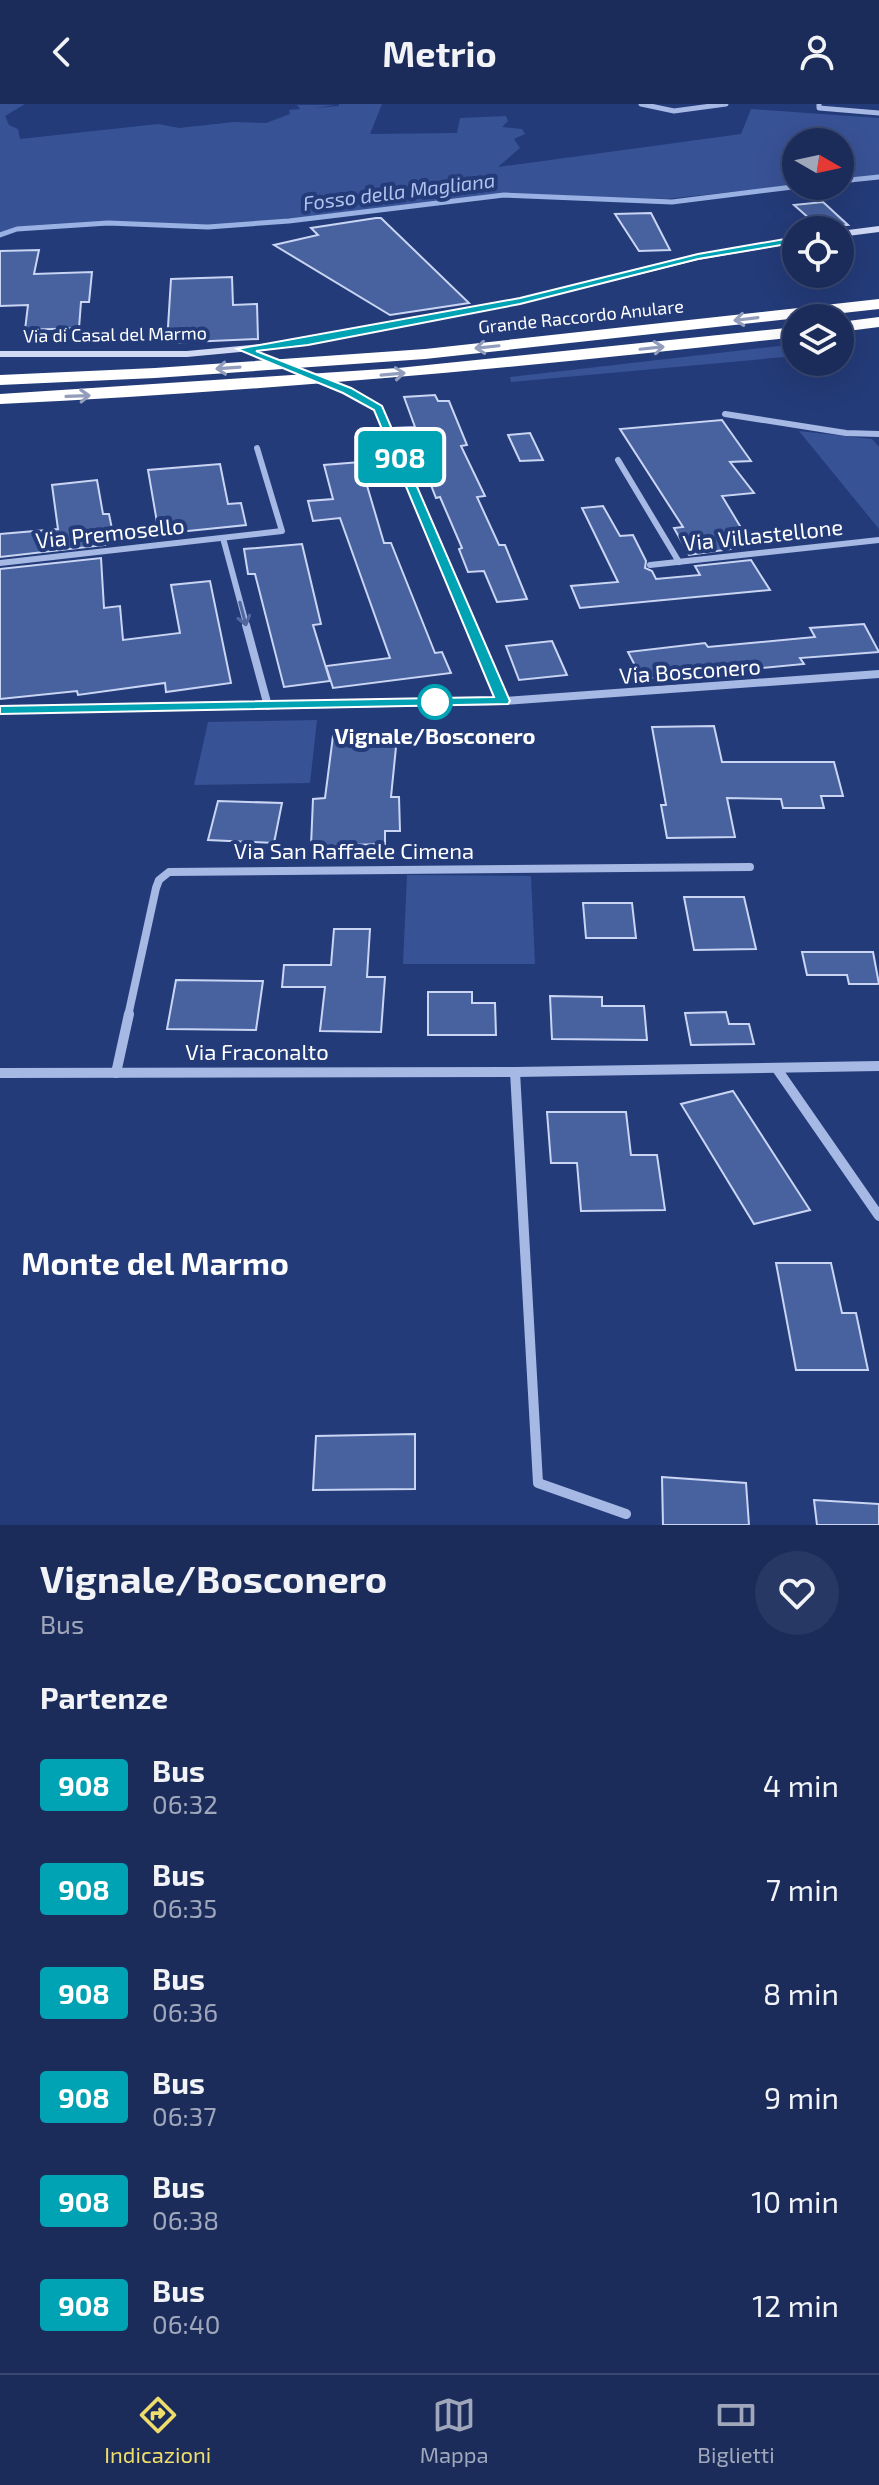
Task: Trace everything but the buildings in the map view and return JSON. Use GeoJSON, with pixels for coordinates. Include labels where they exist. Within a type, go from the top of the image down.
{"type":"FeatureCollection","features":[{"type":"Feature","properties":{"kind":"highway","name":"Grande Raccordo Anulare"},"geometry":{"type":"LineString","coordinates":[[0,380],[409,355],[879,304]]}},
{"type":"Feature","properties":{"kind":"highway"},"geometry":{"type":"LineString","coordinates":[[854,325],[879,322]]}},
{"type":"Feature","properties":{"kind":"highway","name":"Grande Raccordo Anulare"},"geometry":{"type":"LineString","coordinates":[[0,399],[157,393],[326,379],[782,333]]}},
{"type":"Feature","properties":{"kind":"main road"},"geometry":{"type":"LineString","coordinates":[[854,232],[879,229]]}},
{"type":"Feature","properties":{"kind":"main road","name":"Via di Casal del Marmo"},"geometry":{"type":"LineString","coordinates":[[0,354],[187,354],[308,342],[520,301],[698,257],[782,242]]}},
{"type":"Feature","properties":{"kind":"street"},"geometry":{"type":"LineString","coordinates":[[641,104],[683,111],[726,104]]}},
{"type":"Feature","properties":{"kind":"street"},"geometry":{"type":"LineString","coordinates":[[819,104],[819,108],[879,113]]}},
{"type":"Feature","properties":{"kind":"street"},"geometry":{"type":"LineString","coordinates":[[347,391],[371,402],[381,413],[503,701]]}},
{"type":"Feature","properties":{"kind":"street"},"geometry":{"type":"LineString","coordinates":[[725,414],[846,433],[879,434]]}},
{"type":"Feature","properties":{"kind":"street","name":"Via Premosello"},"geometry":{"type":"LineString","coordinates":[[0,563],[282,531],[257,448]]}},
{"type":"Feature","properties":{"kind":"street"},"geometry":{"type":"LineString","coordinates":[[618,460],[679,562]]}},
{"type":"Feature","properties":{"kind":"street"},"geometry":{"type":"LineString","coordinates":[[223,538],[268,706]]}},
{"type":"Feature","properties":{"kind":"street","name":"Via Villastellone"},"geometry":{"type":"LineString","coordinates":[[650,565],[879,540]]}},
{"type":"Feature","properties":{"kind":"street","name":"Via Bosconero"},"geometry":{"type":"LineString","coordinates":[[0,710],[503,701],[879,674]]}},
{"type":"Feature","properties":{"kind":"street","name":"Via San Raffaele Cimena"},"geometry":{"type":"LineString","coordinates":[[116,1073],[156,888],[159,880],[169,872],[750,867]]}},
{"type":"Feature","properties":{"kind":"street","name":"Via Fraconalto"},"geometry":{"type":"LineString","coordinates":[[0,1073],[515,1072],[879,1066]]}},
{"type":"Feature","properties":{"kind":"street"},"geometry":{"type":"LineString","coordinates":[[777,1069],[879,1216]]}},
{"type":"Feature","properties":{"kind":"street"},"geometry":{"type":"LineString","coordinates":[[515,1072],[538,1483],[626,1514]]}},
{"type":"Feature","properties":{"kind":"shaded area"},"geometry":{"type":"Polygon","coordinates":[[[0,104],[25,104],[5,116],[9,125],[18,129],[20,139],[158,124],[179,128],[234,122],[266,123],[290,114],[289,110],[300,109],[297,105],[335,105],[314,108],[339,106],[339,104],[382,104],[370,134],[457,133],[460,118],[506,116],[508,121],[502,127],[522,129],[525,134],[514,139],[520,148],[498,167],[741,134],[751,109],[879,118],[879,176],[854,178],[854,128],[782,128],[782,187],[666,199],[505,194],[289,220],[209,225],[112,222],[0,232],[0,104]]]}},
{"type":"Feature","properties":{"kind":"shaded area"},"geometry":{"type":"Polygon","coordinates":[[[782,346],[782,357],[511,382],[510,377],[782,346]]]}},
{"type":"Feature","properties":{"kind":"shaded area"},"geometry":{"type":"Polygon","coordinates":[[[799,431],[872,439],[879,447],[879,529],[799,431]]]}},
{"type":"Feature","properties":{"kind":"shaded area"},"geometry":{"type":"Polygon","coordinates":[[[317,720],[310,783],[194,785],[208,722],[317,720]]]}},
{"type":"Feature","properties":{"kind":"shaded area"},"geometry":{"type":"Polygon","coordinates":[[[407,875],[531,876],[535,964],[403,964],[407,875]]]}},
{"type":"Feature","properties":{"kind":"waterway","name":"Fosso della Magliana"},"geometry":{"type":"LineString","coordinates":[[854,180],[879,177]]}},
{"type":"Feature","properties":{"kind":"waterway","name":"Fosso della Magliana"},"geometry":{"type":"LineString","coordinates":[[0,235],[17,229],[108,223],[208,227],[289,221],[504,195],[672,202],[782,188]]}},
{"type":"Feature","properties":{"kind":"tunnel"},"geometry":{"type":"LineString","coordinates":[[242,349],[347,391]]}},
{"type":"Feature","properties":{"kind":"bus line","name":"908"},"geometry":{"type":"LineString","coordinates":[[0,710],[503,701],[378,408],[347,391],[242,349],[308,342],[520,301],[698,257],[782,242]]}},
{"type":"Feature","properties":{"kind":"place","name":"Vignale/Bosconero"},"geometry":{"type":"Point","coordinates":[435,702]}},
{"type":"Feature","properties":{"kind":"district","name":"Monte del Marmo"},"geometry":{"type":"Point","coordinates":[155,1264]}}]}
